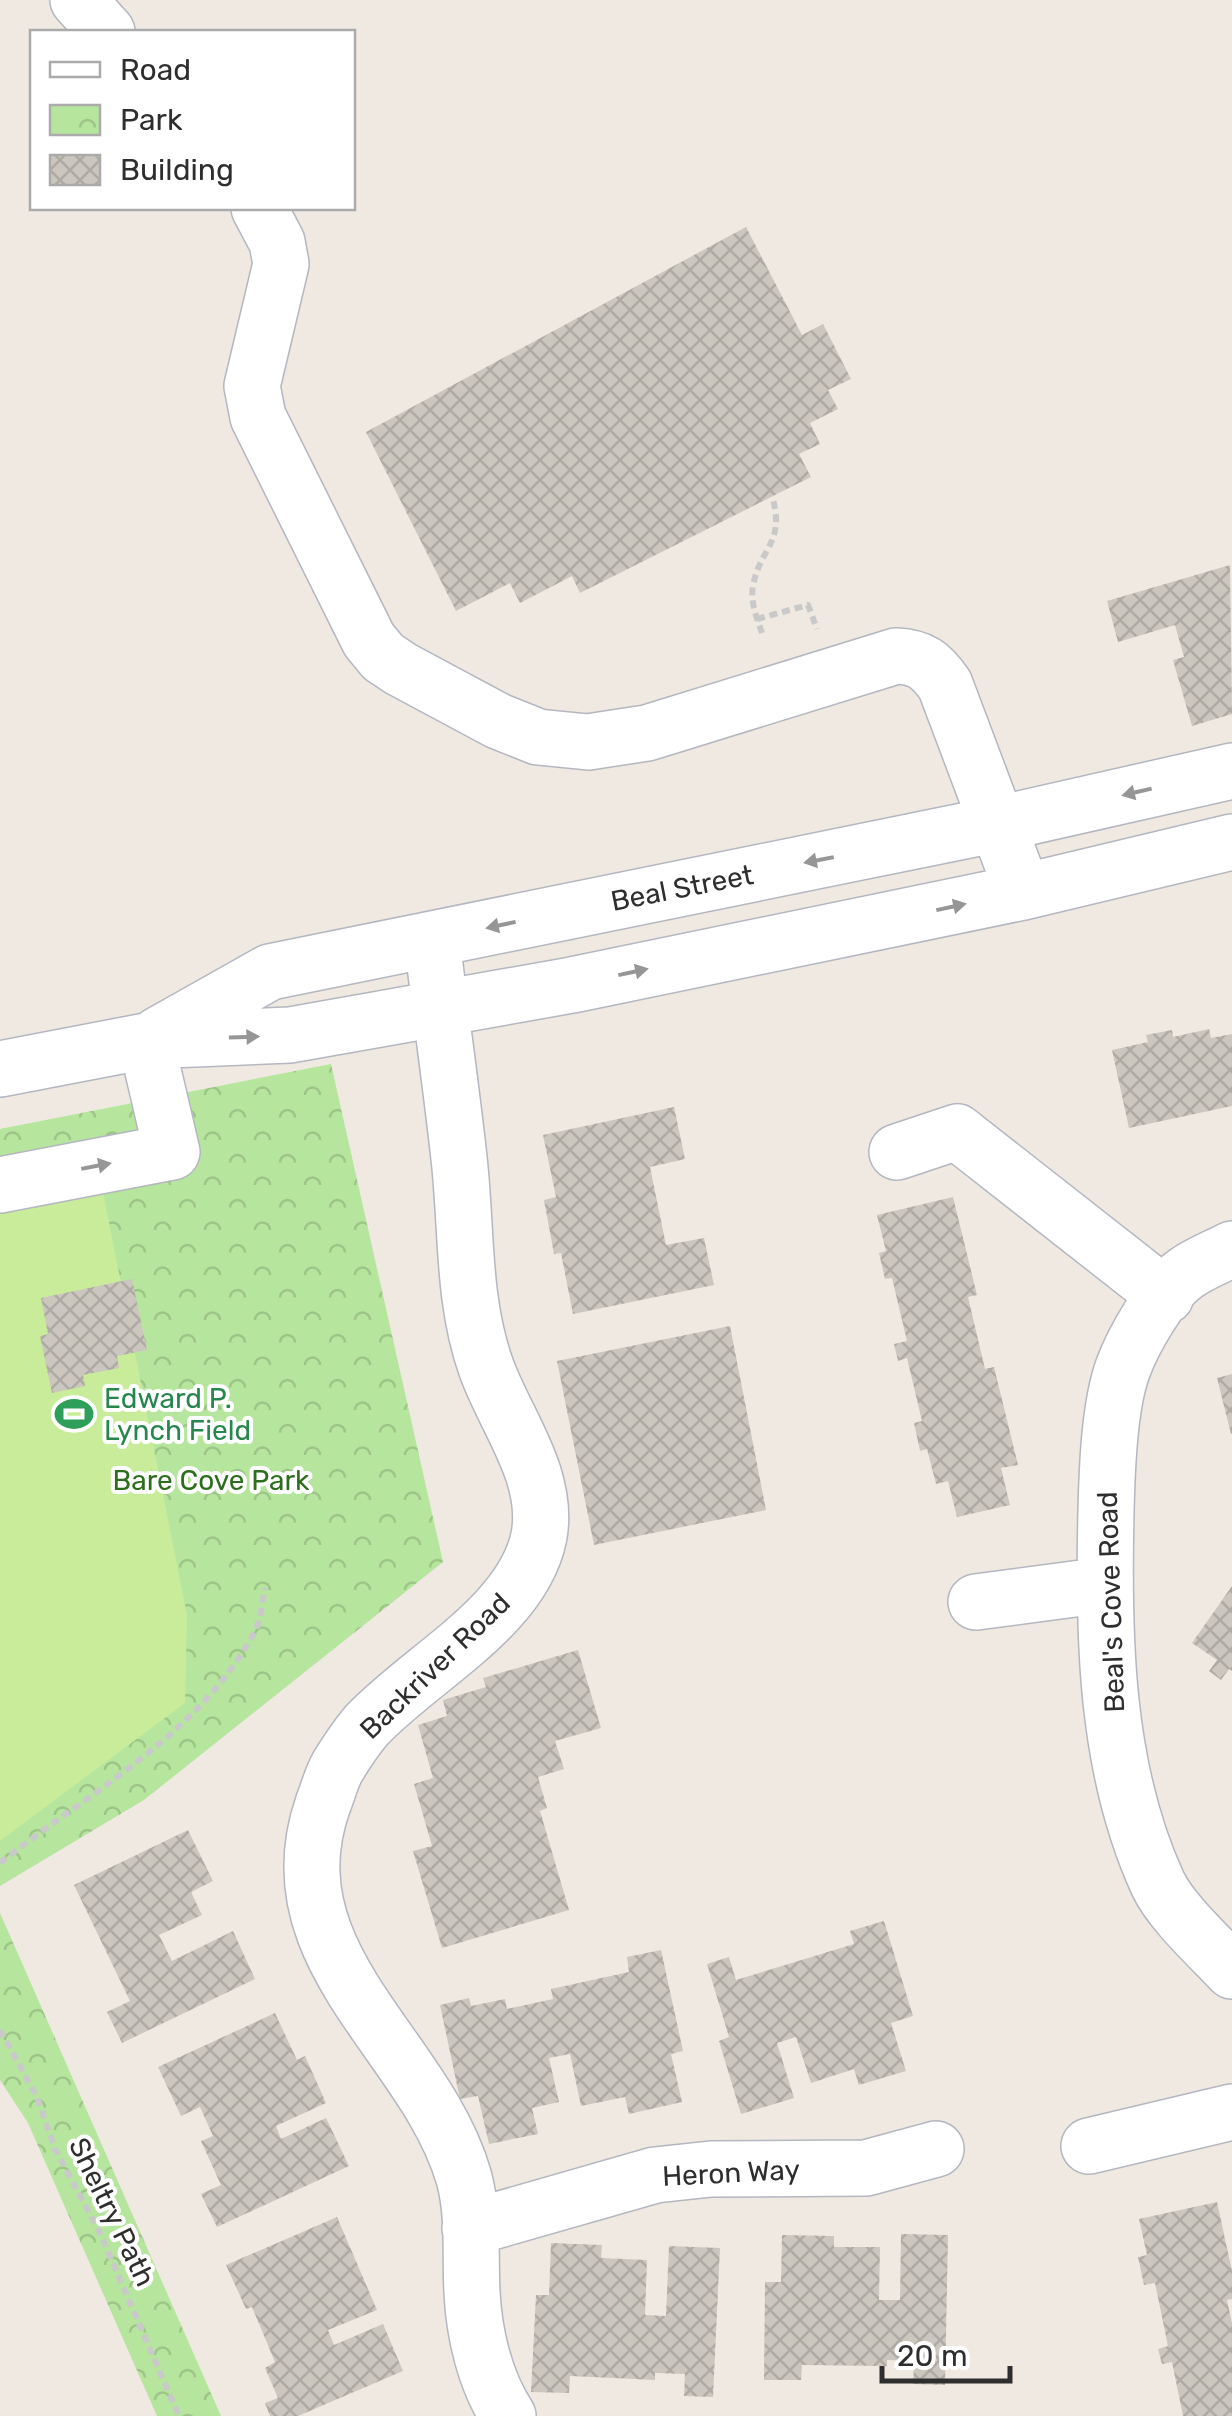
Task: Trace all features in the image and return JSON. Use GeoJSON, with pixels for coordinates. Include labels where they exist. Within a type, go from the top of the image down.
{"type":"FeatureCollection","features":[{"type":"Feature","properties":{"kind":"street"},"geometry":{"type":"LineString","coordinates":[[78,0],[105,30]]}},
{"type":"Feature","properties":{"kind":"street"},"geometry":{"type":"LineString","coordinates":[[259,210],[277,242],[281,264],[252,386],[258,418],[369,640],[384,657],[498,721],[538,737],[588,742],[647,733],[896,656],[914,657],[932,666],[945,685],[1023,892]]}},
{"type":"Feature","properties":{"kind":"street","name":"Beal Street"},"geometry":{"type":"LineString","coordinates":[[146,1042],[270,972],[998,824],[1232,771]]}},
{"type":"Feature","properties":{"kind":"street","name":"Beal Street"},"geometry":{"type":"LineString","coordinates":[[0,1069],[146,1042],[290,1035],[572,985],[1023,892],[1232,842]]}},
{"type":"Feature","properties":{"kind":"street","name":"Backriver Road"},"geometry":{"type":"LineString","coordinates":[[432,939],[460,1160],[475,1335],[488,1373],[526,1453],[537,1489],[539,1534],[523,1580],[492,1614],[365,1727],[336,1770],[313,1834],[312,1893],[326,1942],[356,1996],[397,2051],[443,2126],[464,2180],[472,2297],[481,2352],[508,2416]]}},
{"type":"Feature","properties":{"kind":"street"},"geometry":{"type":"LineString","coordinates":[[0,1185],[172,1152],[146,1042]]}},
{"type":"Feature","properties":{"kind":"street"},"geometry":{"type":"LineString","coordinates":[[897,1152],[956,1132],[1166,1296]]}},
{"type":"Feature","properties":{"kind":"street","name":"Beal's Cove Road"},"geometry":{"type":"LineString","coordinates":[[1232,1249],[1183,1274],[1151,1315],[1122,1370],[1107,1454],[1104,1585],[1110,1701],[1124,1783],[1139,1840],[1161,1890],[1232,1971]]}},
{"type":"Feature","properties":{"kind":"street"},"geometry":{"type":"LineString","coordinates":[[976,1602],[1104,1585]]}},
{"type":"Feature","properties":{"kind":"street"},"geometry":{"type":"LineString","coordinates":[[1089,2146],[1232,2112]]}},
{"type":"Feature","properties":{"kind":"street","name":"Heron Way"},"geometry":{"type":"LineString","coordinates":[[470,2228],[655,2174],[711,2169],[866,2168],[936,2149]]}},
{"type":"Feature","properties":{"kind":"path"},"geometry":{"type":"LineString","coordinates":[[762,633],[753,608],[752,586],[778,528],[772,496]]}},
{"type":"Feature","properties":{"kind":"path"},"geometry":{"type":"LineString","coordinates":[[0,1863],[168,1738],[214,1694],[256,1630],[265,1588]]}},
{"type":"Feature","properties":{"kind":"path","name":"Sheltry Path"},"geometry":{"type":"LineString","coordinates":[[0,2030],[37,2097],[56,2149],[100,2233],[179,2416]]}},
{"type":"Feature","properties":{"kind":"green space","name":"Bare Cove Park"},"geometry":{"type":"Polygon","coordinates":[[[331,1064],[443,1562],[144,1800],[0,1886],[0,1129],[331,1064]]]}},
{"type":"Feature","properties":{"kind":"green space","name":"Edward P. Lynch Field"},"geometry":{"type":"Polygon","coordinates":[[[103,1192],[187,1615],[185,1703],[0,1841],[0,1212],[103,1192]]]}},
{"type":"Feature","properties":{"kind":"green space"},"geometry":{"type":"Polygon","coordinates":[[[0,1913],[221,2416],[157,2416],[28,2123],[0,2080],[0,1913]]]}},
{"type":"Feature","properties":{"kind":"building"},"geometry":{"type":"Polygon","coordinates":[[[746,227],[802,335],[823,324],[851,379],[828,390],[838,409],[810,423],[820,444],[799,454],[811,477],[580,593],[572,576],[520,603],[510,583],[456,611],[366,432],[746,227]]]}},
{"type":"Feature","properties":{"kind":"building"},"geometry":{"type":"Polygon","coordinates":[[[1230,565],[1232,714],[1192,726],[1173,660],[1184,657],[1175,625],[1118,642],[1107,601],[1230,565]]]}},
{"type":"Feature","properties":{"kind":"building"},"geometry":{"type":"Polygon","coordinates":[[[1209,1029],[1211,1038],[1232,1034],[1232,1106],[1129,1128],[1112,1050],[1148,1042],[1146,1035],[1172,1030],[1173,1037],[1209,1029]]]}},
{"type":"Feature","properties":{"kind":"building"},"geometry":{"type":"Polygon","coordinates":[[[674,1107],[685,1159],[650,1167],[666,1245],[704,1238],[714,1285],[573,1314],[561,1253],[554,1254],[544,1200],[556,1197],[543,1135],[674,1107]]]}},
{"type":"Feature","properties":{"kind":"building"},"geometry":{"type":"Polygon","coordinates":[[[953,1197],[977,1295],[968,1297],[985,1369],[994,1367],[1018,1465],[1001,1468],[1010,1505],[957,1517],[948,1481],[936,1484],[927,1449],[920,1451],[914,1423],[922,1421],[907,1358],[898,1361],[894,1344],[907,1341],[892,1278],[885,1279],[879,1253],[886,1251],[877,1215],[953,1197]]]}},
{"type":"Feature","properties":{"kind":"building"},"geometry":{"type":"Polygon","coordinates":[[[132,1279],[147,1350],[117,1356],[119,1368],[83,1375],[85,1386],[52,1393],[40,1336],[48,1334],[41,1298],[132,1279]]]}},
{"type":"Feature","properties":{"kind":"building"},"geometry":{"type":"Polygon","coordinates":[[[730,1326],[766,1510],[594,1545],[557,1361],[730,1326]]]}},
{"type":"Feature","properties":{"kind":"building"},"geometry":{"type":"Polygon","coordinates":[[[1232,1374],[1232,1434],[1231,1434],[1217,1378],[1232,1374]]]}},
{"type":"Feature","properties":{"kind":"building"},"geometry":{"type":"Polygon","coordinates":[[[1232,1586],[1232,1671],[1229,1669],[1221,1680],[1209,1671],[1217,1660],[1192,1643],[1232,1586]]]}},
{"type":"Feature","properties":{"kind":"building"},"geometry":{"type":"Polygon","coordinates":[[[578,1650],[601,1728],[555,1741],[564,1769],[538,1777],[547,1808],[540,1811],[569,1910],[442,1948],[413,1851],[432,1846],[414,1784],[433,1778],[418,1725],[447,1716],[443,1700],[486,1687],[483,1678],[578,1650]]]}},
{"type":"Feature","properties":{"kind":"building"},"geometry":{"type":"Polygon","coordinates":[[[188,1830],[213,1881],[191,1892],[202,1915],[159,1935],[172,1961],[233,1931],[255,1979],[122,2043],[107,2012],[130,2001],[74,1885],[188,1830]]]}},
{"type":"Feature","properties":{"kind":"building"},"geometry":{"type":"Polygon","coordinates":[[[884,1921],[913,2016],[891,2023],[906,2071],[859,2085],[854,2069],[811,2083],[796,2037],[777,2043],[794,2098],[741,2114],[719,2041],[729,2037],[707,1964],[729,1957],[736,1980],[854,1944],[850,1931],[884,1921]]]}},
{"type":"Feature","properties":{"kind":"building"},"geometry":{"type":"Polygon","coordinates":[[[661,1950],[683,2051],[671,2054],[682,2102],[629,2114],[625,2097],[581,2106],[570,2054],[549,2058],[559,2102],[532,2108],[538,2134],[489,2144],[478,2096],[460,2099],[440,2005],[469,1998],[471,2006],[505,1999],[507,2009],[553,1999],[551,1989],[629,1972],[627,1957],[661,1950]]]}},
{"type":"Feature","properties":{"kind":"building"},"geometry":{"type":"Polygon","coordinates":[[[275,2013],[297,2060],[305,2056],[326,2103],[276,2126],[281,2139],[326,2118],[349,2166],[217,2227],[201,2194],[221,2185],[201,2141],[213,2136],[200,2107],[181,2116],[158,2067],[275,2013]]]}},
{"type":"Feature","properties":{"kind":"building"},"geometry":{"type":"Polygon","coordinates":[[[1217,2202],[1232,2271],[1232,2299],[1227,2300],[1232,2323],[1232,2416],[1183,2416],[1172,2362],[1162,2364],[1158,2349],[1168,2346],[1155,2283],[1144,2285],[1138,2257],[1147,2255],[1139,2219],[1217,2202]]]}},
{"type":"Feature","properties":{"kind":"building"},"geometry":{"type":"Polygon","coordinates":[[[337,2217],[377,2310],[328,2330],[334,2345],[383,2324],[403,2371],[298,2416],[270,2416],[265,2403],[278,2398],[265,2368],[275,2362],[252,2307],[246,2309],[226,2265],[337,2217]]]}},
{"type":"Feature","properties":{"kind":"building"},"geometry":{"type":"Polygon","coordinates":[[[901,2234],[948,2235],[945,2385],[913,2384],[914,2361],[887,2360],[887,2366],[802,2365],[801,2380],[764,2380],[765,2282],[781,2282],[782,2235],[834,2236],[834,2247],[880,2247],[879,2300],[900,2300],[901,2234]]]}},
{"type":"Feature","properties":{"kind":"building"},"geometry":{"type":"Polygon","coordinates":[[[551,2243],[602,2245],[601,2258],[647,2260],[645,2315],[666,2316],[669,2246],[720,2248],[713,2397],[684,2396],[685,2374],[655,2373],[655,2380],[570,2376],[569,2393],[531,2392],[536,2295],[549,2295],[551,2243]]]}},
{"type":"Feature","properties":{"kind":"place","name":"Edward P. Lynch Field"},"geometry":{"type":"Point","coordinates":[74,1414]}}]}
